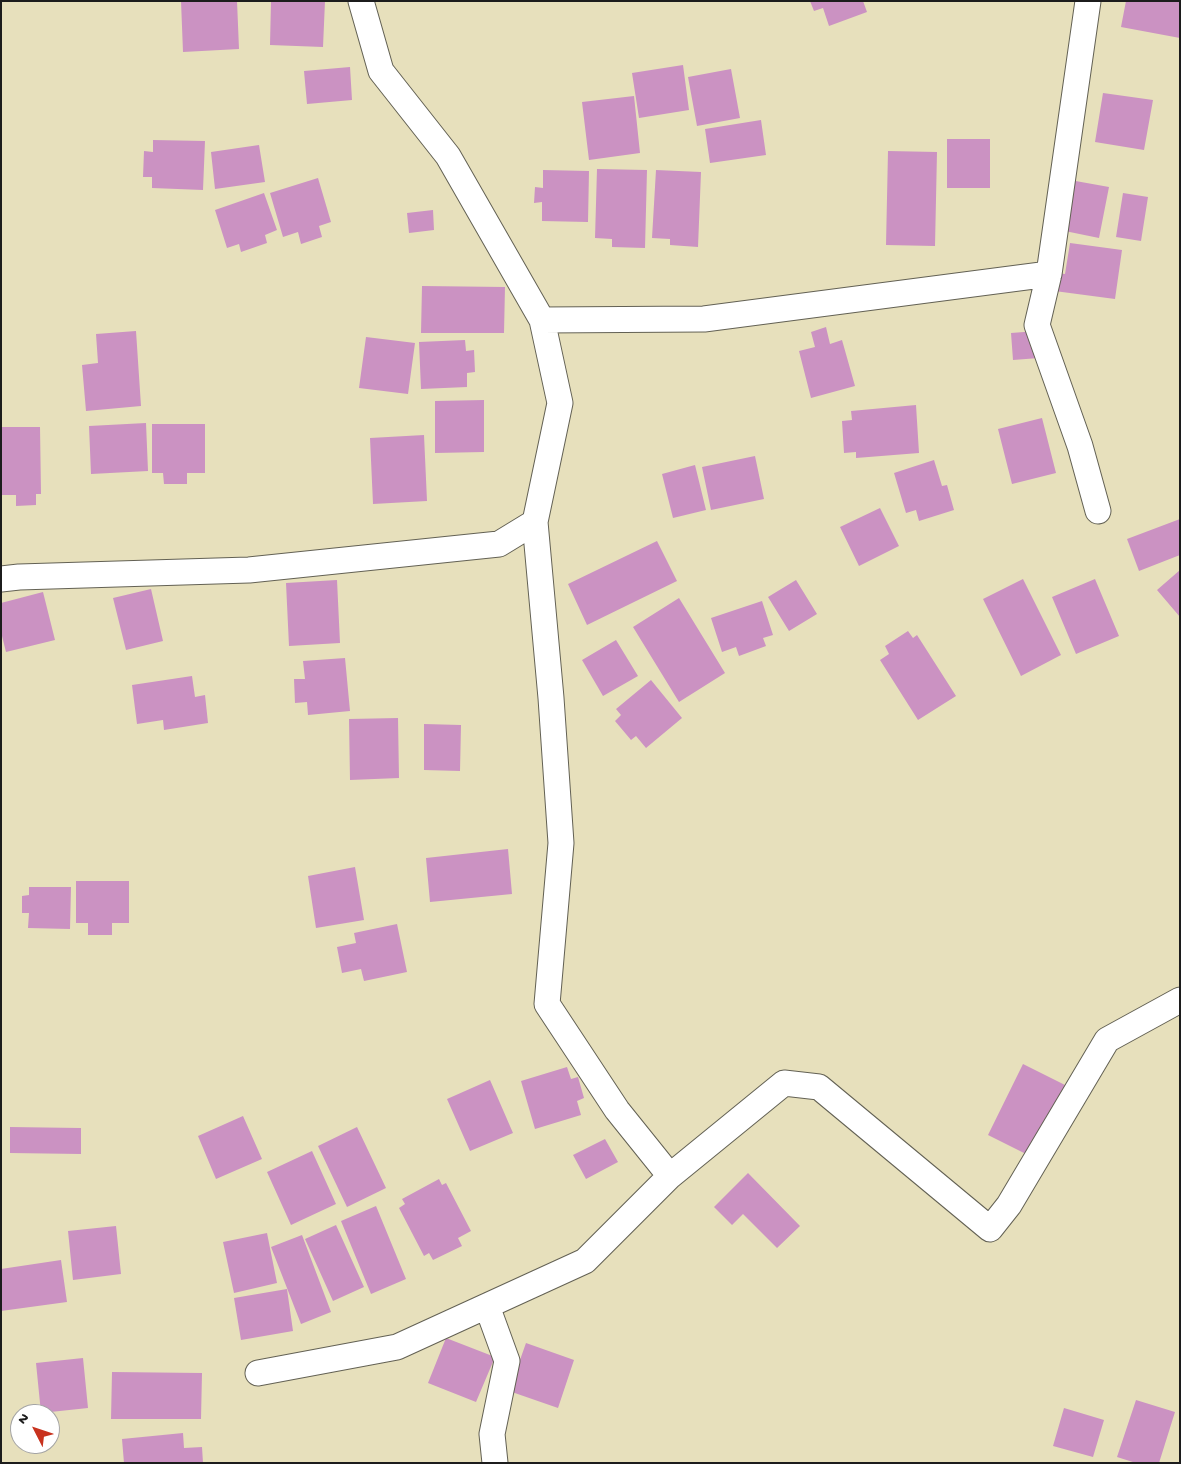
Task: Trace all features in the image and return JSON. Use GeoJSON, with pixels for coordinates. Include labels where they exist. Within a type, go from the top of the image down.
{"type":"FeatureCollection","features":[{"type":"Feature","properties":{"kind":"street"},"geometry":{"type":"LineString","coordinates":[[362,1],[381,71],[448,156],[542,320],[560,403],[535,522],[551,698],[561,843],[547,1004],[617,1110],[670,1176]]}},
{"type":"Feature","properties":{"kind":"street"},"geometry":{"type":"LineString","coordinates":[[1088,1],[1048,274],[1038,325],[1080,446],[1098,512]]}},
{"type":"Feature","properties":{"kind":"street"},"geometry":{"type":"LineString","coordinates":[[542,320],[704,319],[1048,274]]}},
{"type":"Feature","properties":{"kind":"street"},"geometry":{"type":"LineString","coordinates":[[1,579],[19,576],[249,570],[500,544],[535,522]]}},
{"type":"Feature","properties":{"kind":"street"},"geometry":{"type":"LineString","coordinates":[[258,1373],[397,1347],[585,1261],[670,1176],[784,1083],[819,1086],[990,1229],[1009,1205],[1107,1040],[1180,1000]]}},
{"type":"Feature","properties":{"kind":"street"},"geometry":{"type":"LineString","coordinates":[[487,1306],[508,1361],[492,1434],[495,1463]]}},
{"type":"Feature","properties":{"kind":"building"},"geometry":{"type":"Polygon","coordinates":[[[181,1],[237,1],[239,49],[183,52],[181,1]]]}},
{"type":"Feature","properties":{"kind":"building"},"geometry":{"type":"Polygon","coordinates":[[[271,1],[325,1],[323,47],[270,45],[271,1]]]}},
{"type":"Feature","properties":{"kind":"building"},"geometry":{"type":"Polygon","coordinates":[[[810,1],[863,1],[867,12],[829,26],[823,8],[814,11],[810,1]]]}},
{"type":"Feature","properties":{"kind":"building"},"geometry":{"type":"Polygon","coordinates":[[[1126,1],[1180,1],[1180,38],[1121,27],[1126,1]]]}},
{"type":"Feature","properties":{"kind":"building"},"geometry":{"type":"Polygon","coordinates":[[[683,65],[689,110],[639,118],[632,73],[683,65]]]}},
{"type":"Feature","properties":{"kind":"building"},"geometry":{"type":"Polygon","coordinates":[[[350,67],[352,100],[307,104],[304,71],[350,67]]]}},
{"type":"Feature","properties":{"kind":"building"},"geometry":{"type":"Polygon","coordinates":[[[731,69],[740,118],[697,126],[688,77],[731,69]]]}},
{"type":"Feature","properties":{"kind":"building"},"geometry":{"type":"Polygon","coordinates":[[[1103,93],[1153,100],[1144,150],[1095,142],[1103,93]]]}},
{"type":"Feature","properties":{"kind":"building"},"geometry":{"type":"Polygon","coordinates":[[[634,96],[640,153],[589,160],[582,102],[634,96]]]}},
{"type":"Feature","properties":{"kind":"building"},"geometry":{"type":"Polygon","coordinates":[[[761,120],[766,155],[710,163],[705,129],[761,120]]]}},
{"type":"Feature","properties":{"kind":"building"},"geometry":{"type":"Polygon","coordinates":[[[947,139],[990,139],[990,188],[947,188],[947,139]]]}},
{"type":"Feature","properties":{"kind":"building"},"geometry":{"type":"Polygon","coordinates":[[[153,140],[205,141],[203,190],[152,188],[152,177],[143,177],[144,151],[153,152],[153,140]]]}},
{"type":"Feature","properties":{"kind":"building"},"geometry":{"type":"Polygon","coordinates":[[[259,145],[265,182],[215,189],[211,152],[259,145]]]}},
{"type":"Feature","properties":{"kind":"building"},"geometry":{"type":"Polygon","coordinates":[[[888,151],[937,152],[935,246],[886,245],[888,151]]]}},
{"type":"Feature","properties":{"kind":"building"},"geometry":{"type":"Polygon","coordinates":[[[597,169],[647,170],[645,248],[612,247],[612,239],[595,238],[597,169]]]}},
{"type":"Feature","properties":{"kind":"building"},"geometry":{"type":"Polygon","coordinates":[[[543,170],[589,171],[588,222],[542,221],[542,202],[534,203],[535,187],[543,188],[543,170]]]}},
{"type":"Feature","properties":{"kind":"building"},"geometry":{"type":"Polygon","coordinates":[[[656,170],[701,172],[698,247],[670,245],[670,239],[652,238],[656,170]]]}},
{"type":"Feature","properties":{"kind":"building"},"geometry":{"type":"Polygon","coordinates":[[[318,178],[331,222],[319,226],[322,237],[301,244],[298,232],[283,237],[270,193],[318,178]]]}},
{"type":"Feature","properties":{"kind":"building"},"geometry":{"type":"Polygon","coordinates":[[[1070,180],[1109,187],[1099,238],[1060,230],[1070,180]]]}},
{"type":"Feature","properties":{"kind":"building"},"geometry":{"type":"Polygon","coordinates":[[[264,193],[277,230],[265,235],[267,243],[241,252],[239,244],[227,248],[215,210],[264,193]]]}},
{"type":"Feature","properties":{"kind":"building"},"geometry":{"type":"Polygon","coordinates":[[[1123,193],[1148,197],[1141,241],[1116,237],[1123,193]]]}},
{"type":"Feature","properties":{"kind":"building"},"geometry":{"type":"Polygon","coordinates":[[[433,210],[434,230],[409,233],[407,213],[433,210]]]}},
{"type":"Feature","properties":{"kind":"building"},"geometry":{"type":"Polygon","coordinates":[[[1070,243],[1122,250],[1115,299],[1047,290],[1049,272],[1065,274],[1070,243]]]}},
{"type":"Feature","properties":{"kind":"building"},"geometry":{"type":"Polygon","coordinates":[[[422,286],[505,287],[504,333],[421,333],[422,286]]]}},
{"type":"Feature","properties":{"kind":"building"},"geometry":{"type":"Polygon","coordinates":[[[826,327],[830,344],[842,340],[855,386],[811,398],[799,351],[815,347],[811,332],[826,327]]]}},
{"type":"Feature","properties":{"kind":"building"},"geometry":{"type":"Polygon","coordinates":[[[136,331],[141,406],[86,411],[82,365],[98,363],[96,334],[136,331]]]}},
{"type":"Feature","properties":{"kind":"building"},"geometry":{"type":"Polygon","coordinates":[[[1037,331],[1039,358],[1013,360],[1011,333],[1037,331]]]}},
{"type":"Feature","properties":{"kind":"building"},"geometry":{"type":"Polygon","coordinates":[[[366,337],[415,343],[408,394],[359,388],[366,337]]]}},
{"type":"Feature","properties":{"kind":"building"},"geometry":{"type":"Polygon","coordinates":[[[465,340],[466,351],[474,350],[475,372],[467,373],[467,387],[421,389],[419,342],[465,340]]]}},
{"type":"Feature","properties":{"kind":"building"},"geometry":{"type":"Polygon","coordinates":[[[484,400],[484,452],[435,453],[435,401],[484,400]]]}},
{"type":"Feature","properties":{"kind":"building"},"geometry":{"type":"Polygon","coordinates":[[[916,405],[919,453],[856,458],[856,452],[844,453],[842,421],[852,420],[851,411],[916,405]]]}},
{"type":"Feature","properties":{"kind":"building"},"geometry":{"type":"Polygon","coordinates":[[[1042,418],[1056,473],[1012,484],[998,429],[1042,418]]]}},
{"type":"Feature","properties":{"kind":"building"},"geometry":{"type":"Polygon","coordinates":[[[146,423],[148,471],[91,474],[89,426],[146,423]]]}},
{"type":"Feature","properties":{"kind":"building"},"geometry":{"type":"Polygon","coordinates":[[[152,424],[205,424],[205,473],[187,473],[187,484],[164,484],[163,473],[152,473],[152,424]]]}},
{"type":"Feature","properties":{"kind":"building"},"geometry":{"type":"Polygon","coordinates":[[[1,427],[40,427],[41,494],[36,494],[36,505],[16,506],[16,495],[1,495],[1,427]]]}},
{"type":"Feature","properties":{"kind":"building"},"geometry":{"type":"Polygon","coordinates":[[[424,435],[427,501],[373,504],[370,438],[424,435]]]}},
{"type":"Feature","properties":{"kind":"building"},"geometry":{"type":"Polygon","coordinates":[[[755,456],[764,499],[711,510],[702,467],[755,456]]]}},
{"type":"Feature","properties":{"kind":"building"},"geometry":{"type":"Polygon","coordinates":[[[934,460],[942,486],[947,485],[954,510],[919,521],[916,510],[906,513],[894,473],[934,460]]]}},
{"type":"Feature","properties":{"kind":"building"},"geometry":{"type":"Polygon","coordinates":[[[695,465],[706,510],[673,518],[662,474],[695,465]]]}},
{"type":"Feature","properties":{"kind":"building"},"geometry":{"type":"Polygon","coordinates":[[[880,508],[899,546],[859,566],[840,527],[880,508]]]}},
{"type":"Feature","properties":{"kind":"building"},"geometry":{"type":"Polygon","coordinates":[[[1180,519],[1180,555],[1139,571],[1127,539],[1180,519]]]}},
{"type":"Feature","properties":{"kind":"building"},"geometry":{"type":"Polygon","coordinates":[[[657,541],[677,581],[587,625],[568,584],[657,541]]]}},
{"type":"Feature","properties":{"kind":"building"},"geometry":{"type":"Polygon","coordinates":[[[1180,570],[1180,617],[1157,590],[1180,570]]]}},
{"type":"Feature","properties":{"kind":"building"},"geometry":{"type":"Polygon","coordinates":[[[1023,579],[1061,655],[1021,676],[983,599],[1023,579]]]}},
{"type":"Feature","properties":{"kind":"building"},"geometry":{"type":"Polygon","coordinates":[[[1095,579],[1119,636],[1076,654],[1052,597],[1095,579]]]}},
{"type":"Feature","properties":{"kind":"building"},"geometry":{"type":"Polygon","coordinates":[[[337,580],[340,643],[289,646],[286,583],[337,580]]]}},
{"type":"Feature","properties":{"kind":"building"},"geometry":{"type":"Polygon","coordinates":[[[796,580],[817,614],[789,631],[768,597],[796,580]]]}},
{"type":"Feature","properties":{"kind":"building"},"geometry":{"type":"Polygon","coordinates":[[[151,589],[163,641],[126,650],[113,598],[151,589]]]}},
{"type":"Feature","properties":{"kind":"building"},"geometry":{"type":"Polygon","coordinates":[[[43,592],[55,640],[6,652],[1,632],[1,603],[43,592]]]}},
{"type":"Feature","properties":{"kind":"building"},"geometry":{"type":"Polygon","coordinates":[[[679,598],[725,673],[679,702],[633,627],[679,598]]]}},
{"type":"Feature","properties":{"kind":"building"},"geometry":{"type":"Polygon","coordinates":[[[762,601],[773,635],[763,638],[766,646],[739,656],[736,647],[722,652],[711,618],[762,601]]]}},
{"type":"Feature","properties":{"kind":"building"},"geometry":{"type":"Polygon","coordinates":[[[908,631],[913,638],[917,635],[956,696],[918,720],[880,660],[889,654],[885,646],[908,631]]]}},
{"type":"Feature","properties":{"kind":"building"},"geometry":{"type":"Polygon","coordinates":[[[616,640],[638,676],[603,696],[582,660],[616,640]]]}},
{"type":"Feature","properties":{"kind":"building"},"geometry":{"type":"Polygon","coordinates":[[[345,658],[350,711],[308,715],[307,702],[295,703],[294,679],[305,679],[303,661],[345,658]]]}},
{"type":"Feature","properties":{"kind":"building"},"geometry":{"type":"Polygon","coordinates":[[[192,676],[195,697],[205,695],[208,723],[164,730],[163,720],[137,724],[132,685],[192,676]]]}},
{"type":"Feature","properties":{"kind":"building"},"geometry":{"type":"Polygon","coordinates":[[[651,680],[682,718],[646,748],[636,736],[631,740],[615,721],[621,715],[616,709],[651,680]]]}},
{"type":"Feature","properties":{"kind":"building"},"geometry":{"type":"Polygon","coordinates":[[[398,718],[399,778],[350,780],[349,719],[398,718]]]}},
{"type":"Feature","properties":{"kind":"building"},"geometry":{"type":"Polygon","coordinates":[[[424,724],[461,725],[460,771],[424,770],[424,724]]]}},
{"type":"Feature","properties":{"kind":"building"},"geometry":{"type":"Polygon","coordinates":[[[508,849],[512,894],[430,902],[426,858],[508,849]]]}},
{"type":"Feature","properties":{"kind":"building"},"geometry":{"type":"Polygon","coordinates":[[[355,867],[364,920],[316,928],[308,876],[355,867]]]}},
{"type":"Feature","properties":{"kind":"building"},"geometry":{"type":"Polygon","coordinates":[[[76,881],[129,881],[129,923],[112,923],[112,935],[88,935],[88,923],[76,923],[76,881]]]}},
{"type":"Feature","properties":{"kind":"building"},"geometry":{"type":"Polygon","coordinates":[[[29,887],[71,887],[70,929],[28,928],[29,913],[22,913],[22,896],[29,895],[29,887]]]}},
{"type":"Feature","properties":{"kind":"building"},"geometry":{"type":"Polygon","coordinates":[[[397,924],[407,972],[364,981],[361,969],[342,973],[337,947],[356,943],[354,933],[397,924]]]}},
{"type":"Feature","properties":{"kind":"building"},"geometry":{"type":"Polygon","coordinates":[[[1023,1064],[1071,1088],[1036,1159],[988,1135],[1023,1064]]]}},
{"type":"Feature","properties":{"kind":"building"},"geometry":{"type":"Polygon","coordinates":[[[567,1067],[571,1079],[578,1077],[584,1098],[577,1101],[581,1115],[535,1129],[521,1081],[567,1067]]]}},
{"type":"Feature","properties":{"kind":"building"},"geometry":{"type":"Polygon","coordinates":[[[490,1080],[513,1133],[470,1151],[447,1099],[490,1080]]]}},
{"type":"Feature","properties":{"kind":"building"},"geometry":{"type":"Polygon","coordinates":[[[243,1116],[262,1159],[216,1179],[198,1136],[243,1116]]]}},
{"type":"Feature","properties":{"kind":"building"},"geometry":{"type":"Polygon","coordinates":[[[10,1127],[81,1128],[81,1154],[10,1153],[10,1127]]]}},
{"type":"Feature","properties":{"kind":"building"},"geometry":{"type":"Polygon","coordinates":[[[357,1127],[386,1188],[347,1207],[318,1146],[357,1127]]]}},
{"type":"Feature","properties":{"kind":"building"},"geometry":{"type":"Polygon","coordinates":[[[605,1139],[618,1162],[586,1179],[573,1155],[605,1139]]]}},
{"type":"Feature","properties":{"kind":"building"},"geometry":{"type":"Polygon","coordinates":[[[312,1151],[336,1204],[291,1225],[267,1172],[312,1151]]]}},
{"type":"Feature","properties":{"kind":"building"},"geometry":{"type":"Polygon","coordinates":[[[748,1173],[800,1226],[777,1248],[743,1214],[732,1225],[714,1207],[748,1173]]]}},
{"type":"Feature","properties":{"kind":"building"},"geometry":{"type":"Polygon","coordinates":[[[439,1179],[442,1185],[446,1183],[471,1231],[458,1238],[462,1246],[433,1260],[429,1253],[424,1256],[399,1208],[405,1204],[402,1199],[439,1179]]]}},
{"type":"Feature","properties":{"kind":"building"},"geometry":{"type":"Polygon","coordinates":[[[376,1206],[406,1279],[371,1294],[341,1221],[376,1206]]]}},
{"type":"Feature","properties":{"kind":"building"},"geometry":{"type":"Polygon","coordinates":[[[336,1225],[364,1287],[333,1301],[305,1239],[336,1225]]]}},
{"type":"Feature","properties":{"kind":"building"},"geometry":{"type":"Polygon","coordinates":[[[116,1226],[121,1274],[73,1280],[68,1231],[116,1226]]]}},
{"type":"Feature","properties":{"kind":"building"},"geometry":{"type":"Polygon","coordinates":[[[267,1233],[277,1283],[234,1293],[223,1242],[267,1233]]]}},
{"type":"Feature","properties":{"kind":"building"},"geometry":{"type":"Polygon","coordinates":[[[302,1235],[331,1312],[301,1324],[271,1247],[302,1235]]]}},
{"type":"Feature","properties":{"kind":"building"},"geometry":{"type":"Polygon","coordinates":[[[61,1260],[67,1302],[1,1311],[1,1269],[61,1260]]]}},
{"type":"Feature","properties":{"kind":"building"},"geometry":{"type":"Polygon","coordinates":[[[287,1289],[293,1331],[241,1340],[234,1298],[287,1289]]]}},
{"type":"Feature","properties":{"kind":"building"},"geometry":{"type":"Polygon","coordinates":[[[446,1338],[495,1357],[476,1402],[428,1383],[446,1338]]]}},
{"type":"Feature","properties":{"kind":"building"},"geometry":{"type":"Polygon","coordinates":[[[526,1343],[574,1360],[558,1408],[509,1391],[526,1343]]]}},
{"type":"Feature","properties":{"kind":"building"},"geometry":{"type":"Polygon","coordinates":[[[83,1358],[88,1408],[60,1411],[60,1404],[40,1404],[36,1363],[83,1358]]]}},
{"type":"Feature","properties":{"kind":"building"},"geometry":{"type":"Polygon","coordinates":[[[112,1372],[202,1373],[201,1419],[111,1419],[112,1372]]]}},
{"type":"Feature","properties":{"kind":"building"},"geometry":{"type":"Polygon","coordinates":[[[1136,1400],[1175,1412],[1159,1463],[1136,1463],[1117,1457],[1136,1400]]]}},
{"type":"Feature","properties":{"kind":"building"},"geometry":{"type":"Polygon","coordinates":[[[1064,1408],[1104,1420],[1093,1457],[1053,1446],[1064,1408]]]}},
{"type":"Feature","properties":{"kind":"building"},"geometry":{"type":"Polygon","coordinates":[[[183,1433],[184,1448],[202,1447],[203,1463],[124,1463],[122,1439],[183,1433]]]}}]}
